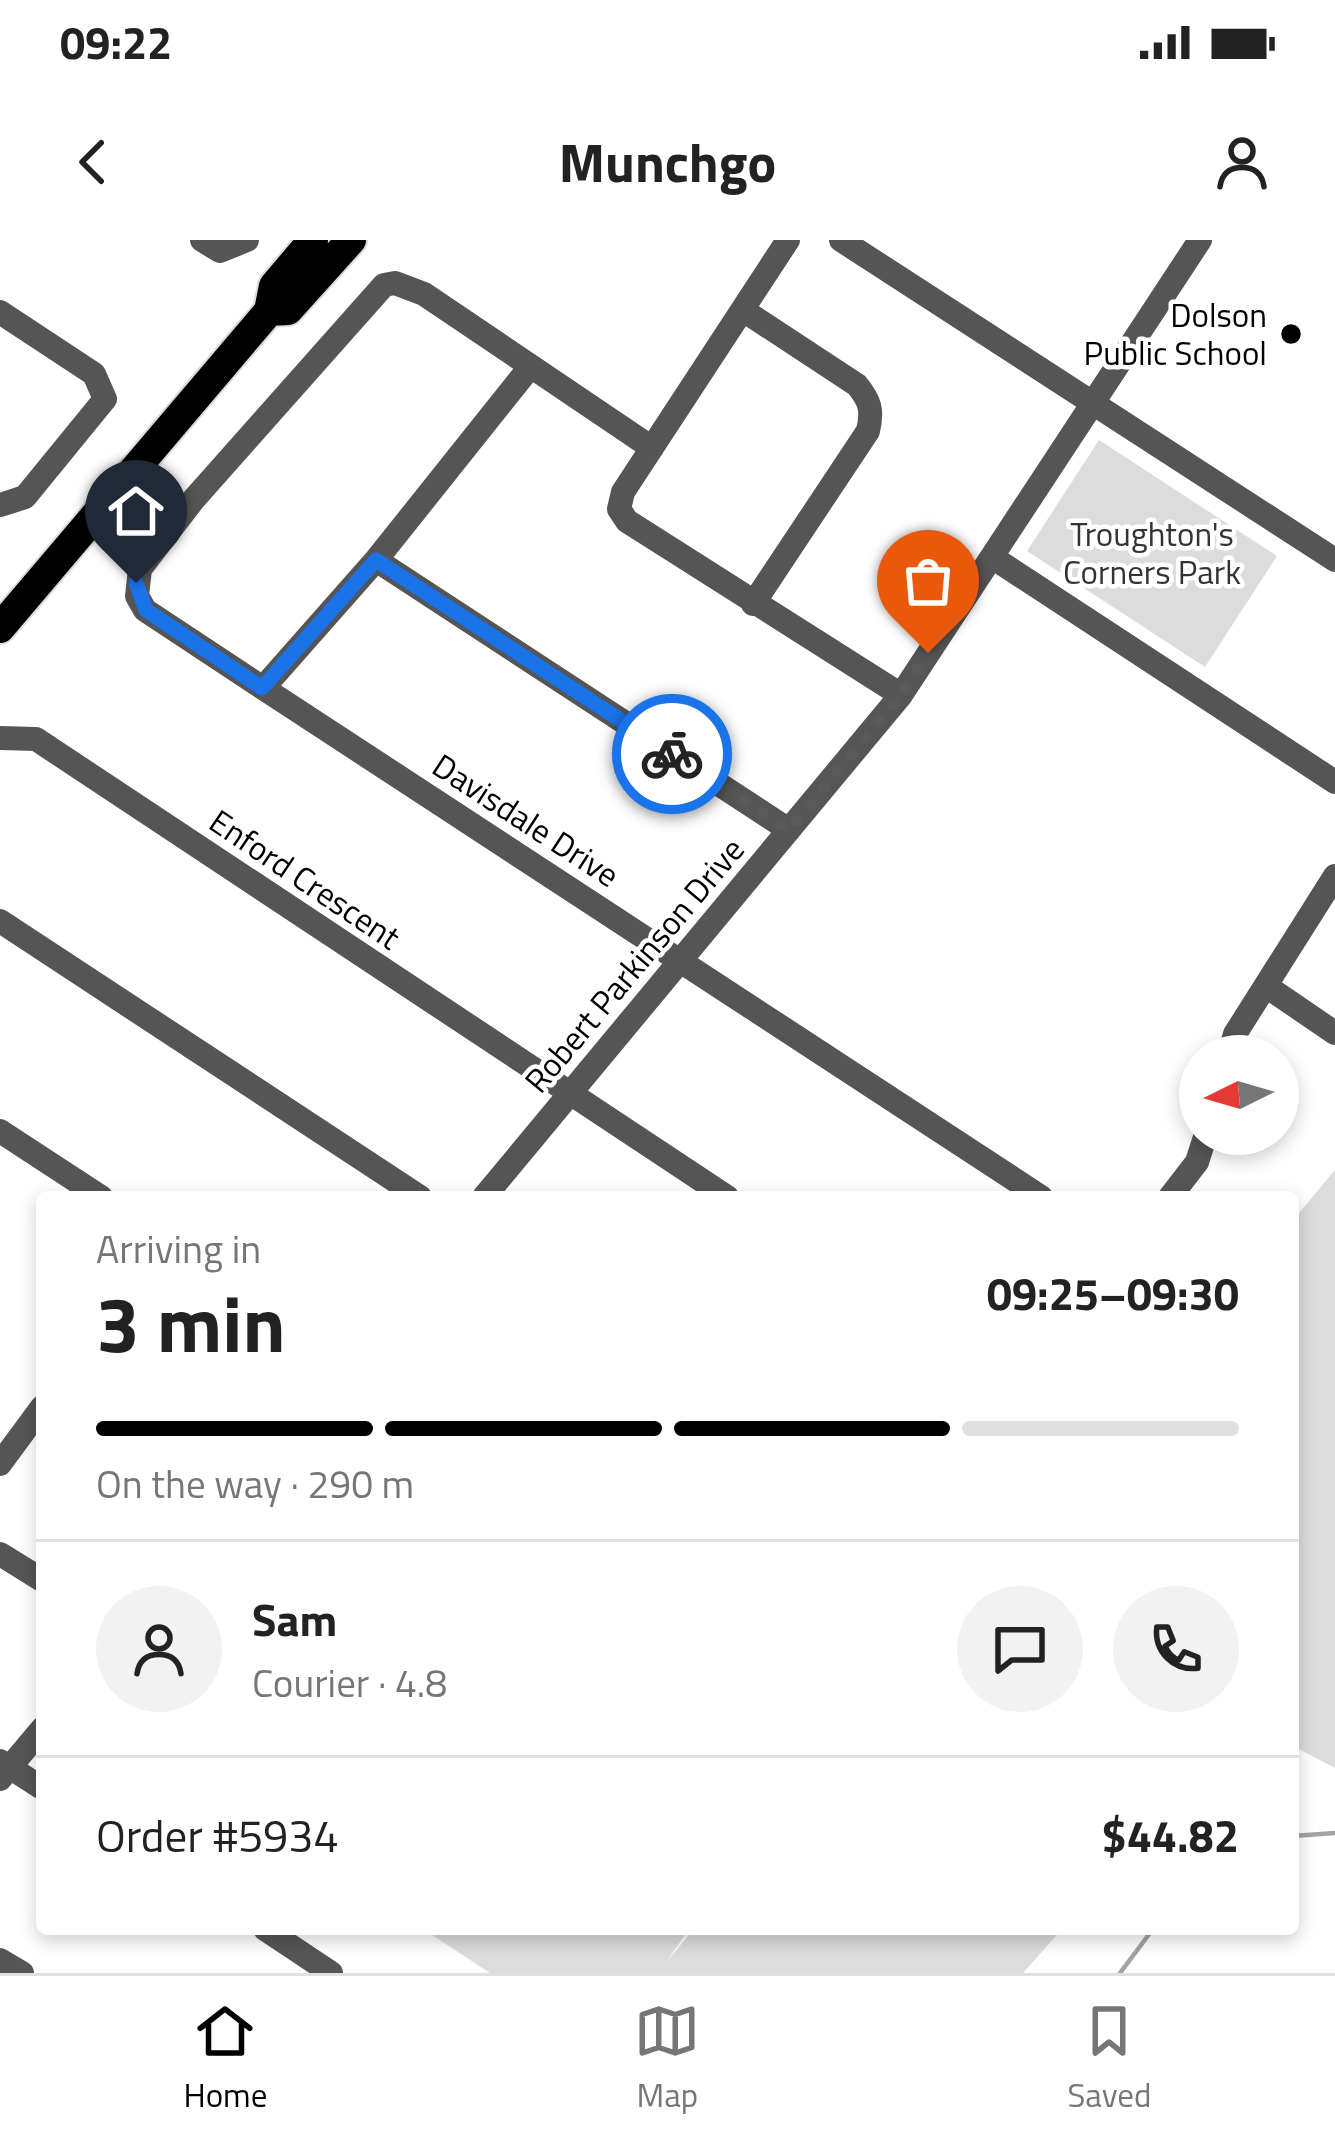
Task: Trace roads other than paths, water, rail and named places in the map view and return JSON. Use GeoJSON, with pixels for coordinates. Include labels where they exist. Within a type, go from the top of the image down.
{"type":"FeatureCollection","features":[{"type":"Feature","properties":{"kind":"main road"},"geometry":{"type":"LineString","coordinates":[[0,628],[269,311],[274,286],[313,240]]}},
{"type":"Feature","properties":{"kind":"main road"},"geometry":{"type":"LineString","coordinates":[[269,311],[288,310],[351,240]]}},
{"type":"Feature","properties":{"kind":"street"},"geometry":{"type":"LineString","coordinates":[[202,240],[220,251],[247,240]]}},
{"type":"Feature","properties":{"kind":"street"},"geometry":{"type":"LineString","coordinates":[[788,240],[622,492],[619,509],[627,521],[901,695]]}},
{"type":"Feature","properties":{"kind":"street"},"geometry":{"type":"LineString","coordinates":[[841,240],[1335,560]]}},
{"type":"Feature","properties":{"kind":"street","name":"Robert Parkinson Drive"},"geometry":{"type":"LineString","coordinates":[[489,1191],[901,695],[1200,240]]}},
{"type":"Feature","properties":{"kind":"street","name":"Davisdale Drive"},"geometry":{"type":"LineString","coordinates":[[530,367],[424,294],[395,283],[384,285],[194,499],[140,569],[137,596],[146,610],[262,688],[1033,1191]]}},
{"type":"Feature","properties":{"kind":"street"},"geometry":{"type":"LineString","coordinates":[[743,310],[857,385],[870,402],[871,417],[868,430],[753,604]]}},
{"type":"Feature","properties":{"kind":"street"},"geometry":{"type":"LineString","coordinates":[[0,312],[94,374],[105,399],[26,497],[0,505]]}},
{"type":"Feature","properties":{"kind":"street"},"geometry":{"type":"LineString","coordinates":[[262,688],[376,560],[530,367],[652,448]]}},
{"type":"Feature","properties":{"kind":"street"},"geometry":{"type":"LineString","coordinates":[[992,556],[1335,782]]}},
{"type":"Feature","properties":{"kind":"street"},"geometry":{"type":"LineString","coordinates":[[376,560],[789,830]]}},
{"type":"Feature","properties":{"kind":"street","name":"Enford Crescent"},"geometry":{"type":"LineString","coordinates":[[0,738],[35,739],[718,1191]]}},
{"type":"Feature","properties":{"kind":"street"},"geometry":{"type":"LineString","coordinates":[[1240,1035],[1335,876]]}},
{"type":"Feature","properties":{"kind":"street"},"geometry":{"type":"LineString","coordinates":[[0,920],[411,1191]]}},
{"type":"Feature","properties":{"kind":"street"},"geometry":{"type":"LineString","coordinates":[[1266,986],[1335,1033]]}},
{"type":"Feature","properties":{"kind":"street"},"geometry":{"type":"LineString","coordinates":[[0,1131],[92,1191]]}},
{"type":"Feature","properties":{"kind":"street"},"geometry":{"type":"LineString","coordinates":[[1175,1191],[1199,1155]]}},
{"type":"Feature","properties":{"kind":"street"},"geometry":{"type":"LineString","coordinates":[[0,1464],[36,1415]]}},
{"type":"Feature","properties":{"kind":"street"},"geometry":{"type":"LineString","coordinates":[[0,1554],[36,1576]]}},
{"type":"Feature","properties":{"kind":"street"},"geometry":{"type":"LineString","coordinates":[[36,1735],[3,1769],[36,1785]]}},
{"type":"Feature","properties":{"kind":"street"},"geometry":{"type":"LineString","coordinates":[[274,1935],[331,1973]]}},
{"type":"Feature","properties":{"kind":"street"},"geometry":{"type":"LineString","coordinates":[[0,1960],[22,1973]]}},
{"type":"Feature","properties":{"kind":"waterway"},"geometry":{"type":"LineString","coordinates":[[1299,1836],[1335,1833]]}},
{"type":"Feature","properties":{"kind":"waterway"},"geometry":{"type":"LineString","coordinates":[[1120,1973],[1148,1935]]}},
{"type":"Feature","properties":{"kind":"place","name":"Dolson Public School"},"geometry":{"type":"Point","coordinates":[1291,334]}},
{"type":"Feature","properties":{"kind":"park label","name":"Troughton's Corners Park"},"geometry":{"type":"Point","coordinates":[1152,553]}}]}
